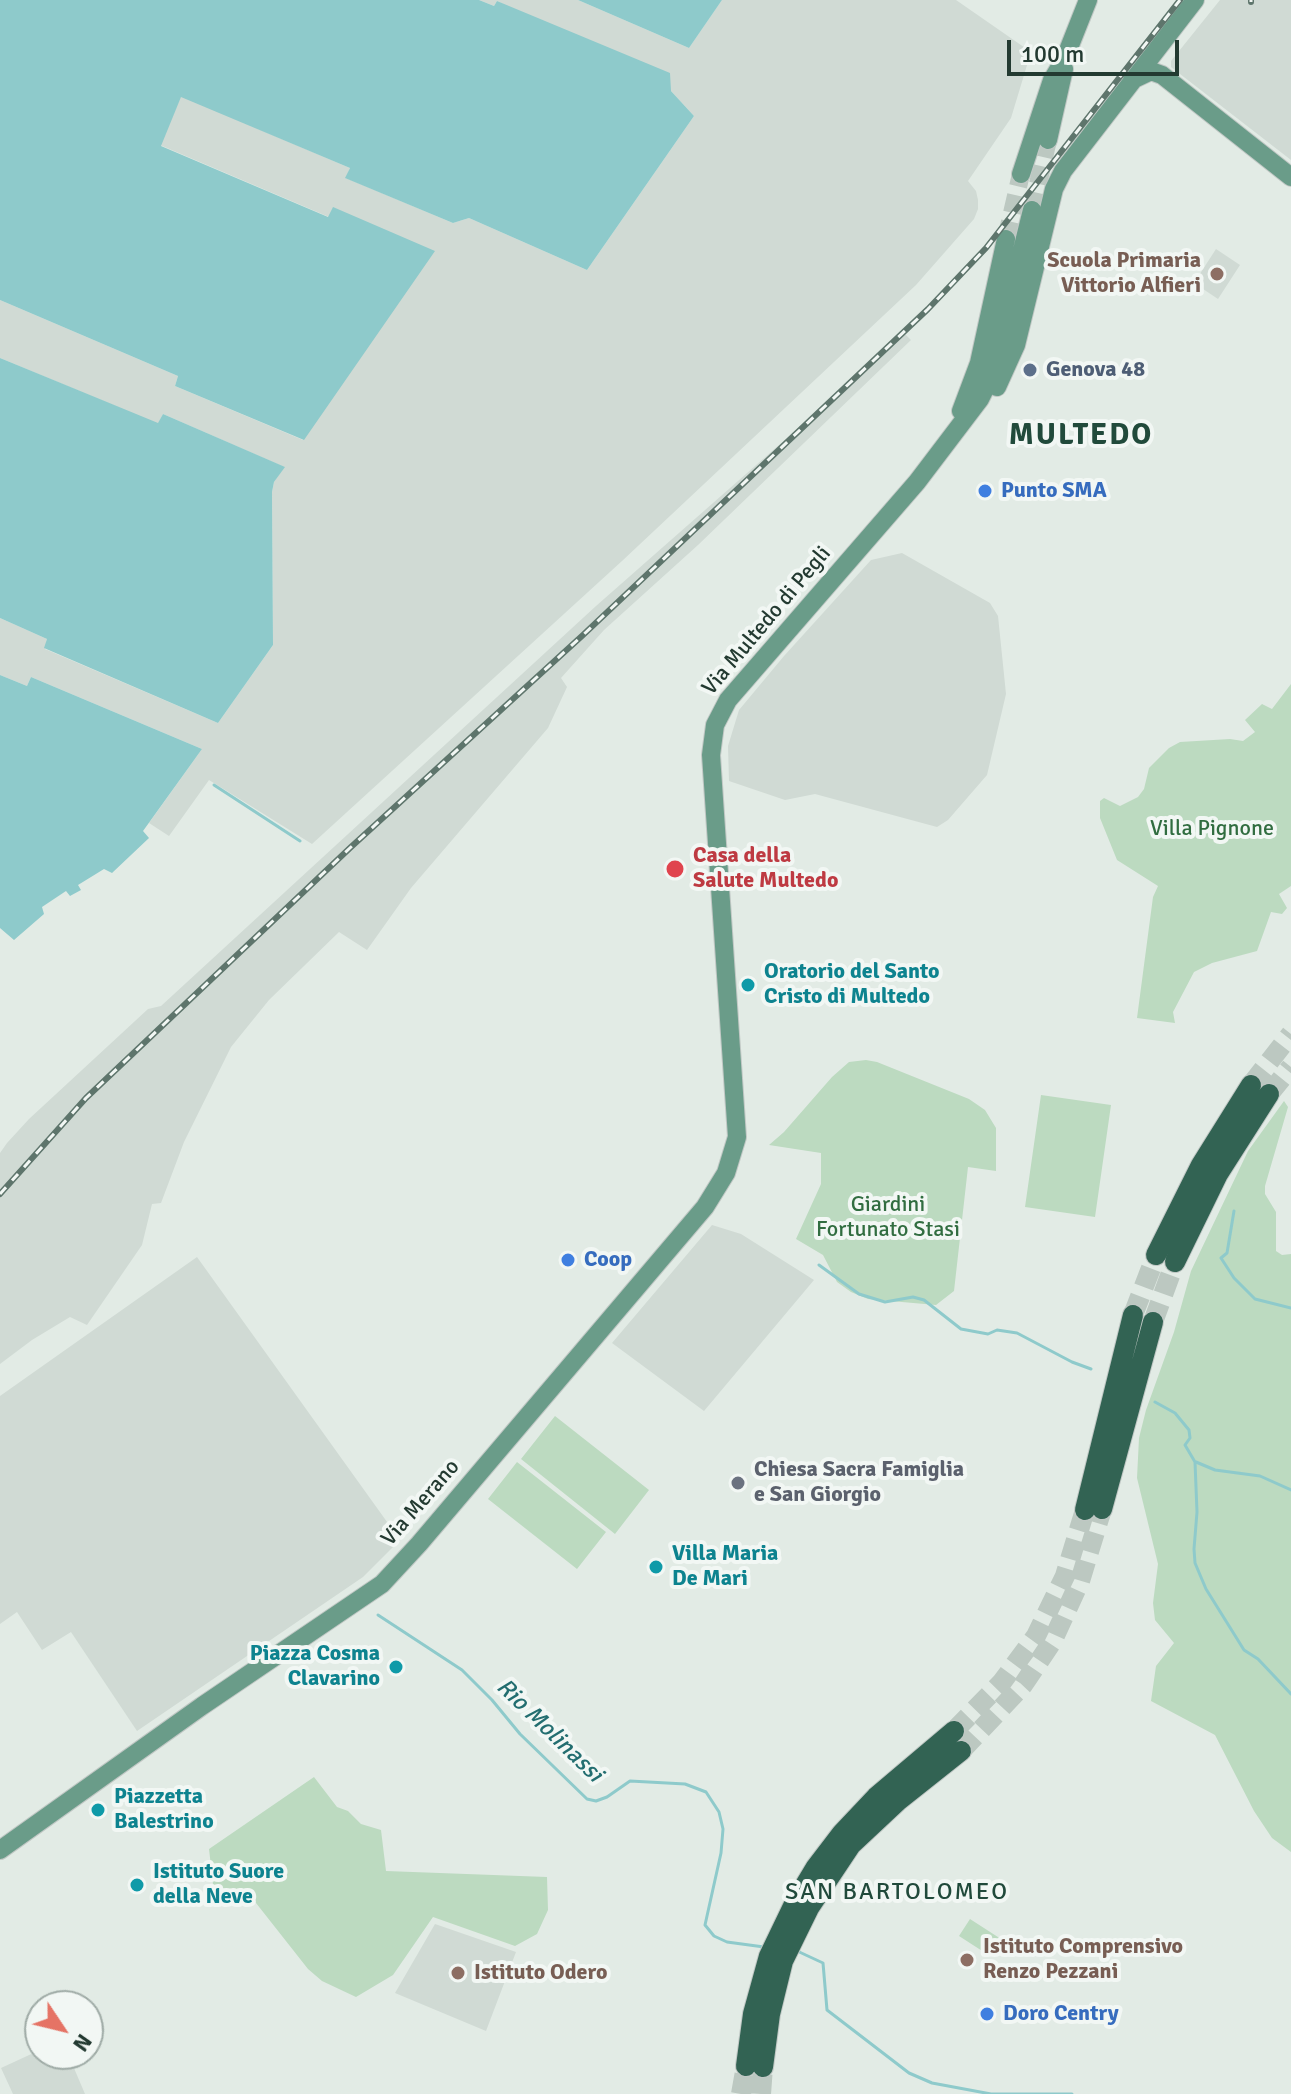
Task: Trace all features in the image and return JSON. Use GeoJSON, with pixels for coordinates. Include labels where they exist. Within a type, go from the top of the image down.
{"type":"FeatureCollection","features":[{"type":"Feature","properties":{"kind":"highway"},"geometry":{"type":"LineString","coordinates":[[1251,1085],[1201,1165],[1165,1258],[1269,1094]]}},
{"type":"Feature","properties":{"kind":"highway"},"geometry":{"type":"LineString","coordinates":[[1133,1315],[1093,1509],[1153,1322]]}},
{"type":"Feature","properties":{"kind":"highway"},"geometry":{"type":"LineString","coordinates":[[954,1731],[876,1797],[842,1833],[809,1878],[769,1956],[753,2014],[754,2066],[783,1961],[816,1898],[851,1845],[898,1801],[961,1751]]}},
{"type":"Feature","properties":{"kind":"main road"},"geometry":{"type":"LineString","coordinates":[[1021,174],[1052,80],[1065,58],[1088,0]]}},
{"type":"Feature","properties":{"kind":"main road","name":"Via Multedo di Pegli"},"geometry":{"type":"LineString","coordinates":[[958,430],[984,407],[1016,345],[1054,189],[1080,147],[1195,0]]}},
{"type":"Feature","properties":{"kind":"main road"},"geometry":{"type":"LineString","coordinates":[[1162,75],[1155,64],[1166,37]]}},
{"type":"Feature","properties":{"kind":"main road"},"geometry":{"type":"LineString","coordinates":[[1048,140],[1063,81],[1065,58]]}},
{"type":"Feature","properties":{"kind":"main road"},"geometry":{"type":"LineString","coordinates":[[1129,83],[1151,71],[1162,75],[1291,177]]}},
{"type":"Feature","properties":{"kind":"main road"},"geometry":{"type":"LineString","coordinates":[[1024,314],[1019,319],[1005,319],[1032,210]]}},
{"type":"Feature","properties":{"kind":"main road","name":"Via Multedo di Pegli"},"geometry":{"type":"LineString","coordinates":[[958,430],[962,409],[979,363],[1006,239]]}},
{"type":"Feature","properties":{"kind":"main road","name":"Via Multedo di Pegli"},"geometry":{"type":"LineString","coordinates":[[734,1072],[711,755],[715,725],[728,700],[917,482],[980,399],[990,379],[1005,319],[999,312],[1004,280],[1002,263]]}},
{"type":"Feature","properties":{"kind":"main road","name":"Via Merano"},"geometry":{"type":"LineString","coordinates":[[0,1850],[202,1706],[382,1584],[705,1207],[726,1173],[734,1151],[737,1137],[734,1072]]}},
{"type":"Feature","properties":{"kind":"shaded area"},"geometry":{"type":"Polygon","coordinates":[[[479,0],[578,0],[689,48],[722,0],[956,0],[1031,52],[1011,118],[968,181],[976,191],[978,200],[974,219],[916,285],[622,561],[312,844],[209,780],[169,836],[149,823],[202,749],[31,677],[27,686],[0,675],[0,618],[47,639],[45,649],[218,723],[273,645],[272,492],[274,482],[284,467],[163,414],[158,424],[0,358],[0,300],[178,376],[175,386],[303,440],[333,208],[329,217],[160,145],[181,96],[350,168],[346,178],[453,223],[469,218],[587,270],[694,116],[671,91],[497,1],[494,6],[479,0]]]}},
{"type":"Feature","properties":{"kind":"shaded area"},"geometry":{"type":"Polygon","coordinates":[[[1220,0],[1291,0],[1291,160],[1171,67],[1171,61],[1220,0]]]}},
{"type":"Feature","properties":{"kind":"shaded area","name":"Scuola Primaria Vittorio Alfieri"},"geometry":{"type":"Polygon","coordinates":[[[1216,249],[1240,265],[1218,299],[1194,283],[1216,249]]]}},
{"type":"Feature","properties":{"kind":"shaded area"},"geometry":{"type":"Polygon","coordinates":[[[905,334],[911,340],[698,545],[604,630],[561,678],[567,687],[548,728],[411,888],[367,950],[339,932],[269,1000],[231,1047],[184,1142],[161,1203],[152,1204],[142,1245],[87,1325],[70,1317],[0,1364],[0,1153],[7,1143],[148,1009],[161,1006],[596,606],[905,334]]]}},
{"type":"Feature","properties":{"kind":"shaded area"},"geometry":{"type":"Polygon","coordinates":[[[902,553],[990,603],[998,616],[1006,694],[987,775],[948,820],[937,827],[815,794],[785,800],[729,781],[728,746],[739,710],[871,560],[902,553]]]}},
{"type":"Feature","properties":{"kind":"shaded area"},"geometry":{"type":"Polygon","coordinates":[[[712,1225],[741,1234],[814,1280],[704,1411],[612,1343],[712,1225]]]}},
{"type":"Feature","properties":{"kind":"shaded area"},"geometry":{"type":"Polygon","coordinates":[[[197,1257],[400,1540],[363,1577],[137,1731],[71,1632],[42,1650],[17,1612],[0,1624],[0,1396],[197,1257]]]}},
{"type":"Feature","properties":{"kind":"shaded area","name":"Istituto Odero"},"geometry":{"type":"Polygon","coordinates":[[[435,1924],[516,1952],[486,2031],[395,1993],[435,1924]]]}},
{"type":"Feature","properties":{"kind":"shaded area"},"geometry":{"type":"Polygon","coordinates":[[[24,2057],[24,2070],[75,2070],[85,2094],[13,2094],[1,2068],[24,2057]]]}},
{"type":"Feature","properties":{"kind":"green space","name":"Villa Pignone"},"geometry":{"type":"Polygon","coordinates":[[[1291,684],[1291,886],[1279,894],[1287,908],[1282,914],[1271,912],[1257,951],[1212,963],[1194,972],[1173,1012],[1175,1023],[1137,1018],[1153,897],[1158,886],[1117,860],[1100,818],[1100,801],[1104,798],[1120,806],[1138,797],[1144,789],[1149,768],[1169,748],[1180,742],[1243,741],[1255,732],[1245,720],[1262,704],[1272,709],[1291,684]]]}},
{"type":"Feature","properties":{"kind":"green space","name":"Giardini Fortunato Stasi"},"geometry":{"type":"Polygon","coordinates":[[[866,1060],[969,1099],[985,1110],[996,1128],[996,1171],[968,1167],[954,1291],[936,1305],[868,1299],[837,1282],[823,1255],[796,1239],[821,1184],[821,1153],[769,1145],[849,1062],[866,1060]]]}},
{"type":"Feature","properties":{"kind":"green space"},"geometry":{"type":"Polygon","coordinates":[[[1041,1095],[1111,1105],[1095,1217],[1025,1207],[1041,1095]]]}},
{"type":"Feature","properties":{"kind":"green space"},"geometry":{"type":"Polygon","coordinates":[[[1284,1101],[1288,1107],[1265,1194],[1276,1212],[1276,1251],[1282,1255],[1291,1254],[1291,1852],[1272,1838],[1254,1811],[1215,1735],[1151,1701],[1156,1666],[1174,1643],[1155,1620],[1153,1603],[1158,1564],[1137,1478],[1139,1438],[1146,1410],[1174,1332],[1191,1271],[1248,1151],[1284,1101]]]}},
{"type":"Feature","properties":{"kind":"green space"},"geometry":{"type":"Polygon","coordinates":[[[555,1416],[649,1490],[615,1534],[521,1459],[555,1416]]]}},
{"type":"Feature","properties":{"kind":"green space"},"geometry":{"type":"Polygon","coordinates":[[[517,1462],[606,1532],[577,1569],[488,1499],[517,1462]]]}},
{"type":"Feature","properties":{"kind":"green space"},"geometry":{"type":"Polygon","coordinates":[[[314,1777],[337,1807],[348,1811],[361,1824],[381,1830],[386,1871],[547,1877],[548,1910],[537,1934],[515,1946],[433,1917],[393,1975],[356,1997],[322,1981],[308,1969],[256,1903],[213,1884],[209,1849],[314,1777]]]}},
{"type":"Feature","properties":{"kind":"green space"},"geometry":{"type":"Polygon","coordinates":[[[970,1919],[1001,1939],[990,1956],[959,1936],[970,1919]]]}},
{"type":"Feature","properties":{"kind":"water"},"geometry":{"type":"Polygon","coordinates":[[[0,0],[479,0],[494,6],[497,1],[670,73],[671,91],[694,116],[587,270],[469,218],[453,223],[345,178],[350,168],[181,97],[161,146],[328,217],[333,207],[435,251],[304,440],[175,386],[178,376],[0,300],[0,0]]]}},
{"type":"Feature","properties":{"kind":"water"},"geometry":{"type":"Polygon","coordinates":[[[578,0],[722,0],[689,48],[578,0]]]}},
{"type":"Feature","properties":{"kind":"water"},"geometry":{"type":"Polygon","coordinates":[[[0,358],[158,423],[163,414],[285,467],[274,482],[272,492],[273,645],[218,723],[44,648],[47,639],[0,618],[0,358]]]}},
{"type":"Feature","properties":{"kind":"water"},"geometry":{"type":"Polygon","coordinates":[[[0,675],[27,686],[31,677],[202,749],[143,831],[149,838],[112,873],[104,869],[78,885],[81,890],[70,896],[66,891],[42,907],[44,914],[14,940],[0,928],[0,675]]]}},
{"type":"Feature","properties":{"kind":"waterway"},"geometry":{"type":"LineString","coordinates":[[214,785],[300,841]]}},
{"type":"Feature","properties":{"kind":"waterway"},"geometry":{"type":"LineString","coordinates":[[1234,1211],[1227,1253],[1221,1258],[1234,1278],[1255,1299],[1291,1308]]}},
{"type":"Feature","properties":{"kind":"waterway"},"geometry":{"type":"LineString","coordinates":[[819,1265],[859,1294],[885,1302],[913,1297],[924,1300],[961,1329],[988,1334],[997,1330],[1017,1333],[1091,1369]]}},
{"type":"Feature","properties":{"kind":"waterway"},"geometry":{"type":"LineString","coordinates":[[1155,1402],[1175,1413],[1189,1430],[1190,1438],[1185,1445],[1195,1462],[1195,1563],[1206,1589],[1244,1650],[1258,1659],[1291,1694]]}},
{"type":"Feature","properties":{"kind":"waterway"},"geometry":{"type":"LineString","coordinates":[[1196,1462],[1215,1470],[1260,1476],[1291,1490]]}},
{"type":"Feature","properties":{"kind":"waterway","name":"Rio Molinassi"},"geometry":{"type":"LineString","coordinates":[[378,1615],[462,1670],[520,1734],[587,1799],[596,1801],[607,1797],[630,1781],[685,1784],[706,1792],[719,1812],[723,1829],[721,1853],[705,1925],[714,1936],[727,1942],[764,1947]]}},
{"type":"Feature","properties":{"kind":"waterway","name":"Rio Molinassi"},"geometry":{"type":"LineString","coordinates":[[795,1950],[823,1963],[827,2010],[909,2073],[932,2083],[991,2094],[1072,2094]]}},
{"type":"Feature","properties":{"kind":"tunnel"},"geometry":{"type":"LineString","coordinates":[[1032,210],[1048,140]]}},
{"type":"Feature","properties":{"kind":"tunnel"},"geometry":{"type":"LineString","coordinates":[[1006,239],[1021,174]]}},
{"type":"Feature","properties":{"kind":"tunnel"},"geometry":{"type":"LineString","coordinates":[[1251,1085],[1291,1034]]}},
{"type":"Feature","properties":{"kind":"tunnel"},"geometry":{"type":"LineString","coordinates":[[1269,1094],[1291,1067]]}},
{"type":"Feature","properties":{"kind":"tunnel"},"geometry":{"type":"LineString","coordinates":[[1133,1315],[1156,1255]]}},
{"type":"Feature","properties":{"kind":"tunnel"},"geometry":{"type":"LineString","coordinates":[[1153,1322],[1175,1262]]}},
{"type":"Feature","properties":{"kind":"tunnel"},"geometry":{"type":"LineString","coordinates":[[961,1751],[1023,1685],[1052,1642],[1080,1581],[1102,1509]]}},
{"type":"Feature","properties":{"kind":"tunnel"},"geometry":{"type":"LineString","coordinates":[[954,1731],[1002,1682],[1036,1636],[1065,1576],[1085,1510]]}},
{"type":"Feature","properties":{"kind":"tunnel"},"geometry":{"type":"LineString","coordinates":[[741,2094],[746,2066]]}},
{"type":"Feature","properties":{"kind":"tunnel"},"geometry":{"type":"LineString","coordinates":[[761,2094],[763,2067]]}},
{"type":"Feature","properties":{"kind":"railway"},"geometry":{"type":"LineString","coordinates":[[0,1194],[86,1098],[928,309],[986,248],[1180,0]]}},
{"type":"Feature","properties":{"kind":"place","name":"Scuola Primaria Vittorio Alfieri"},"geometry":{"type":"Point","coordinates":[1217,274]}},
{"type":"Feature","properties":{"kind":"place","name":"Genova 48"},"geometry":{"type":"Point","coordinates":[1030,370]}},
{"type":"Feature","properties":{"kind":"place","name":"Punto SMA"},"geometry":{"type":"Point","coordinates":[985,491]}},
{"type":"Feature","properties":{"kind":"place","name":"Casa della Salute Multedo"},"geometry":{"type":"Point","coordinates":[675,869]}},
{"type":"Feature","properties":{"kind":"place","name":"Oratorio del Santo Cristo di Multedo"},"geometry":{"type":"Point","coordinates":[748,985]}},
{"type":"Feature","properties":{"kind":"place","name":"Coop"},"geometry":{"type":"Point","coordinates":[568,1260]}},
{"type":"Feature","properties":{"kind":"place","name":"Chiesa Sacra Famiglia e San Giorgio"},"geometry":{"type":"Point","coordinates":[738,1483]}},
{"type":"Feature","properties":{"kind":"place","name":"Villa Maria De Mari"},"geometry":{"type":"Point","coordinates":[656,1567]}},
{"type":"Feature","properties":{"kind":"place","name":"Piazza Cosma Clavarino"},"geometry":{"type":"Point","coordinates":[396,1667]}},
{"type":"Feature","properties":{"kind":"place","name":"Piazzetta Balestrino"},"geometry":{"type":"Point","coordinates":[98,1810]}},
{"type":"Feature","properties":{"kind":"place","name":"Istituto Suore della Neve"},"geometry":{"type":"Point","coordinates":[137,1885]}},
{"type":"Feature","properties":{"kind":"place","name":"Istituto Comprensivo Renzo Pezzani"},"geometry":{"type":"Point","coordinates":[967,1960]}},
{"type":"Feature","properties":{"kind":"place","name":"Istituto Odero"},"geometry":{"type":"Point","coordinates":[458,1973]}},
{"type":"Feature","properties":{"kind":"place","name":"Doro Centry"},"geometry":{"type":"Point","coordinates":[987,2014]}},
{"type":"Feature","properties":{"kind":"district","name":"MULTEDO"},"geometry":{"type":"Point","coordinates":[1081,436]}},
{"type":"Feature","properties":{"kind":"district","name":"SAN BARTOLOMEO"},"geometry":{"type":"Point","coordinates":[897,1893]}}]}
